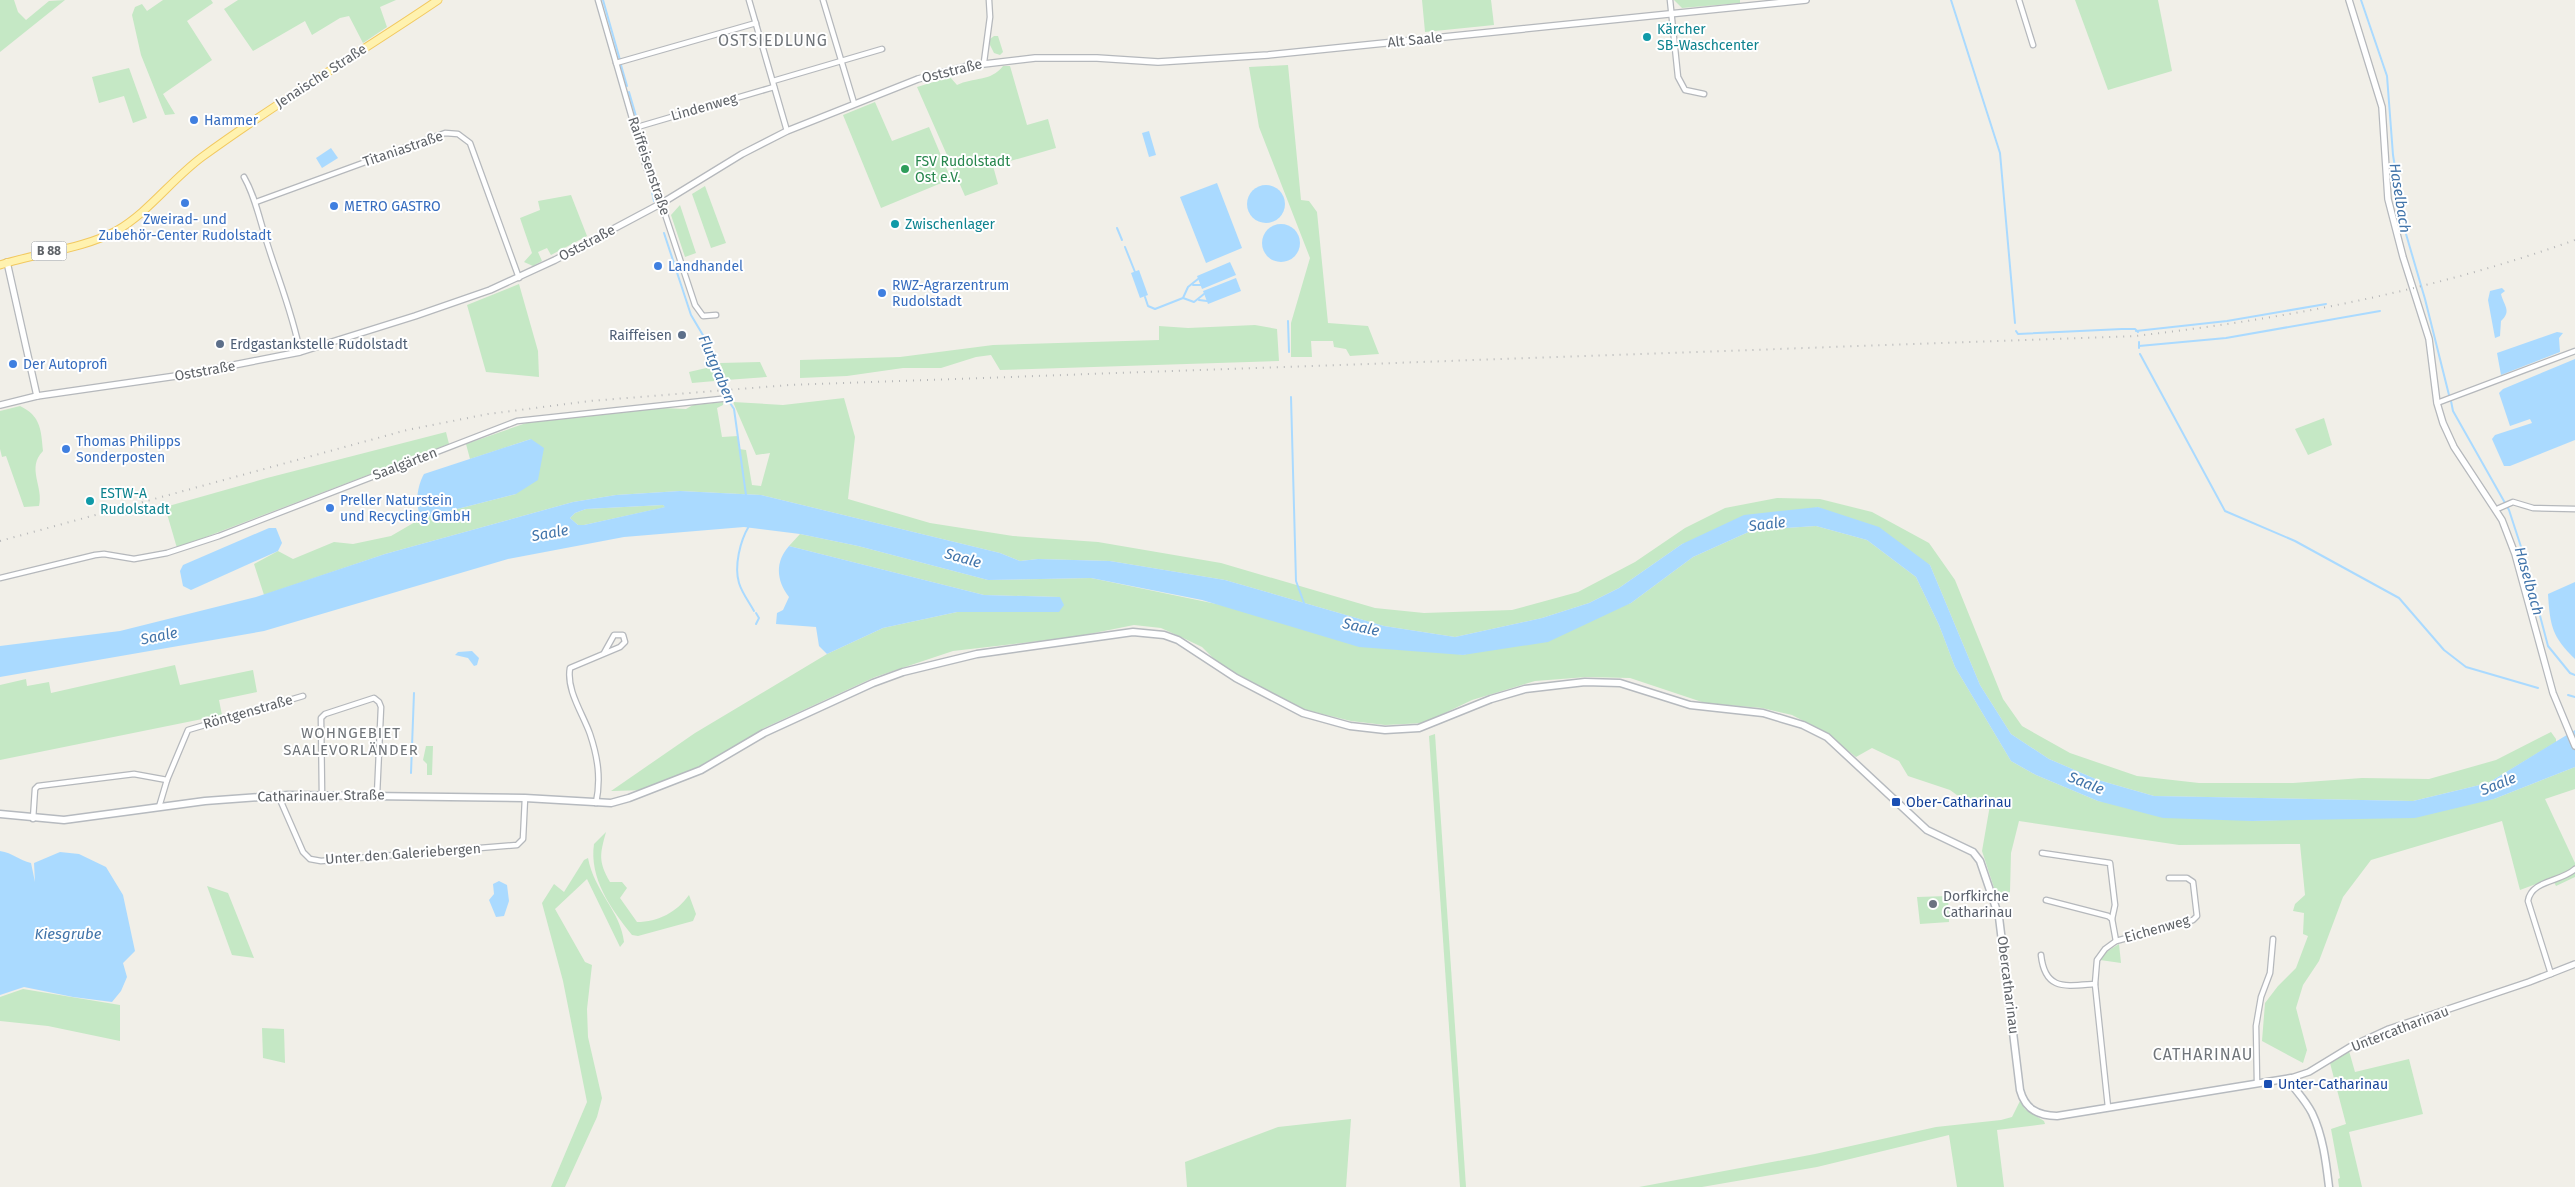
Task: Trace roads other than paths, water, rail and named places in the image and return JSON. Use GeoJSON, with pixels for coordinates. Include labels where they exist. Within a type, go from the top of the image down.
{"type":"FeatureCollection","features":[{"type":"Feature","properties":{"kind":"main road","name":"Jenaische Straße"},"geometry":{"type":"LineString","coordinates":[[4,264],[90,241],[114,232],[144,211],[202,157],[266,111],[438,0]]}},
{"type":"Feature","properties":{"kind":"main road","name":"Obercatharinau"},"geometry":{"type":"LineString","coordinates":[[642,793],[701,770],[764,733],[873,683],[903,672],[977,654],[1133,632],[1164,635],[1178,640],[1236,678],[1303,713],[1350,726],[1385,730],[1419,728],[1491,699],[1525,689],[1605,682],[1631,685],[1690,705],[1775,715],[1803,725],[1827,737],[1927,830],[1969,850],[1977,856],[1999,917],[2022,1100],[2031,1110],[2048,1116]]}},
{"type":"Feature","properties":{"kind":"main road","name":"Catharinauer Straße"},"geometry":{"type":"LineString","coordinates":[[0,814],[33,819],[64,820],[93,818],[205,800],[278,795],[322,794],[525,798],[596,803],[620,801],[642,793]]}},
{"type":"Feature","properties":{"kind":"main road","name":"Untercatharinau"},"geometry":{"type":"LineString","coordinates":[[2048,1116],[2290,1078]]}},
{"type":"Feature","properties":{"kind":"main road"},"geometry":{"type":"LineString","coordinates":[[2290,1078],[2289,1081],[2312,1113],[2324,1150],[2329,1187]]}},
{"type":"Feature","properties":{"kind":"street","name":"Raiffeisenstraße"},"geometry":{"type":"LineString","coordinates":[[598,0],[646,167],[662,203],[695,305],[703,316],[716,316]]}},
{"type":"Feature","properties":{"kind":"street"},"geometry":{"type":"LineString","coordinates":[[749,0],[787,131]]}},
{"type":"Feature","properties":{"kind":"street"},"geometry":{"type":"LineString","coordinates":[[823,0],[854,103]]}},
{"type":"Feature","properties":{"kind":"street"},"geometry":{"type":"LineString","coordinates":[[984,62],[990,17],[989,0]]}},
{"type":"Feature","properties":{"kind":"street"},"geometry":{"type":"LineString","coordinates":[[1670,0],[1678,78],[1681,84],[1692,93],[1704,94]]}},
{"type":"Feature","properties":{"kind":"street","name":"Alt Saale"},"geometry":{"type":"LineString","coordinates":[[1158,62],[1268,55],[1806,0]]}},
{"type":"Feature","properties":{"kind":"street"},"geometry":{"type":"LineString","coordinates":[[2019,0],[2033,45]]}},
{"type":"Feature","properties":{"kind":"street"},"geometry":{"type":"LineString","coordinates":[[2349,0],[2382,106],[2388,199],[2403,257],[2430,339],[2437,403],[2443,423],[2454,447],[2499,508],[2515,554],[2543,661],[2563,719],[2575,746]]}},
{"type":"Feature","properties":{"kind":"street"},"geometry":{"type":"LineString","coordinates":[[616,64],[756,23]]}},
{"type":"Feature","properties":{"kind":"street"},"geometry":{"type":"LineString","coordinates":[[773,81],[882,49]]}},
{"type":"Feature","properties":{"kind":"street","name":"Oststraße"},"geometry":{"type":"LineString","coordinates":[[0,405],[37,396],[183,375],[300,352],[415,316],[519,278],[662,203],[742,154],[787,131],[854,103],[930,75],[984,62],[1070,57],[1158,62]]}},
{"type":"Feature","properties":{"kind":"street","name":"Lindenweg"},"geometry":{"type":"LineString","coordinates":[[634,128],[774,87]]}},
{"type":"Feature","properties":{"kind":"street","name":"Titaniastraße"},"geometry":{"type":"LineString","coordinates":[[256,202],[444,133],[458,134],[470,143],[519,278]]}},
{"type":"Feature","properties":{"kind":"street"},"geometry":{"type":"LineString","coordinates":[[244,177],[256,202],[293,319],[300,352]]}},
{"type":"Feature","properties":{"kind":"street"},"geometry":{"type":"LineString","coordinates":[[4,264],[37,396]]}},
{"type":"Feature","properties":{"kind":"street"},"geometry":{"type":"LineString","coordinates":[[2437,403],[2575,351]]}},
{"type":"Feature","properties":{"kind":"street","name":"Saalgärten"},"geometry":{"type":"LineString","coordinates":[[0,578],[95,555],[104,554],[134,559],[167,553],[219,536],[516,421],[727,398]]}},
{"type":"Feature","properties":{"kind":"street"},"geometry":{"type":"LineString","coordinates":[[2499,508],[2513,502],[2534,508],[2575,509]]}},
{"type":"Feature","properties":{"kind":"street"},"geometry":{"type":"LineString","coordinates":[[596,803],[600,782],[596,756],[571,687],[569,674],[570,668],[578,663],[604,653],[623,644],[623,635],[614,635],[610,638],[604,653]]}},
{"type":"Feature","properties":{"kind":"street","name":"Röntgenstraße"},"geometry":{"type":"LineString","coordinates":[[159,807],[167,780],[188,730],[303,696]]}},
{"type":"Feature","properties":{"kind":"street"},"geometry":{"type":"LineString","coordinates":[[322,794],[321,718],[325,714],[374,698],[381,707],[377,795]]}},
{"type":"Feature","properties":{"kind":"street"},"geometry":{"type":"LineString","coordinates":[[33,819],[35,789],[38,786],[134,774],[167,780]]}},
{"type":"Feature","properties":{"kind":"street","name":"Unter den Galeriebergen"},"geometry":{"type":"LineString","coordinates":[[278,795],[303,852],[310,859],[321,861],[517,845],[523,839],[525,798]]}},
{"type":"Feature","properties":{"kind":"street"},"geometry":{"type":"LineString","coordinates":[[2042,853],[2110,864],[2115,905],[2112,919],[2116,941],[2105,949],[2097,960],[2094,984],[2108,1107]]}},
{"type":"Feature","properties":{"kind":"street"},"geometry":{"type":"LineString","coordinates":[[2552,974],[2528,901],[2529,894],[2536,886],[2568,876],[2575,869]]}},
{"type":"Feature","properties":{"kind":"street","name":"Eichenweg"},"geometry":{"type":"LineString","coordinates":[[2116,941],[2193,920],[2197,916],[2193,882],[2187,878],[2169,878]]}},
{"type":"Feature","properties":{"kind":"street"},"geometry":{"type":"LineString","coordinates":[[2046,900],[2112,919]]}},
{"type":"Feature","properties":{"kind":"street"},"geometry":{"type":"LineString","coordinates":[[2257,1082],[2257,1019],[2270,973],[2272,939]]}},
{"type":"Feature","properties":{"kind":"street"},"geometry":{"type":"LineString","coordinates":[[2040,955],[2045,975],[2056,984],[2070,986],[2094,984]]}},
{"type":"Feature","properties":{"kind":"street","name":"Untercatharinau"},"geometry":{"type":"LineString","coordinates":[[2290,1078],[2309,1072],[2350,1047],[2389,1029],[2516,987],[2575,964]]}},
{"type":"Feature","properties":{"kind":"water"},"geometry":{"type":"Polygon","coordinates":[[[1149,131],[1156,155],[1149,157],[1142,133],[1149,131]]]}},
{"type":"Feature","properties":{"kind":"water"},"geometry":{"type":"Polygon","coordinates":[[[331,148],[338,158],[322,168],[316,158],[331,148]]]}},
{"type":"Feature","properties":{"kind":"water"},"geometry":{"type":"Polygon","coordinates":[[[1217,183],[1242,248],[1206,263],[1180,197],[1217,183]]]}},
{"type":"Feature","properties":{"kind":"water"},"geometry":{"type":"Polygon","coordinates":[[[1266,185],[1273,186],[1279,191],[1284,197],[1284,211],[1279,217],[1273,222],[1266,223],[1259,222],[1253,217],[1248,211],[1247,204],[1248,197],[1253,191],[1259,186],[1266,185]]]}},
{"type":"Feature","properties":{"kind":"water"},"geometry":{"type":"Polygon","coordinates":[[[1281,224],[1288,225],[1294,230],[1299,236],[1299,250],[1294,256],[1288,261],[1281,262],[1274,261],[1268,256],[1263,250],[1262,243],[1263,236],[1268,230],[1274,225],[1281,224]]]}},
{"type":"Feature","properties":{"kind":"water"},"geometry":{"type":"Polygon","coordinates":[[[1230,262],[1236,275],[1202,289],[1197,276],[1230,262]]]}},
{"type":"Feature","properties":{"kind":"water"},"geometry":{"type":"Polygon","coordinates":[[[1139,270],[1148,295],[1140,298],[1131,273],[1139,270]]]}},
{"type":"Feature","properties":{"kind":"water"},"geometry":{"type":"Polygon","coordinates":[[[1236,278],[1241,291],[1208,304],[1203,291],[1236,278]]]}},
{"type":"Feature","properties":{"kind":"water"},"geometry":{"type":"Polygon","coordinates":[[[2502,288],[2505,291],[2501,294],[2507,311],[2501,321],[2500,336],[2495,338],[2488,300],[2490,291],[2502,288]]]}},
{"type":"Feature","properties":{"kind":"water"},"geometry":{"type":"Polygon","coordinates":[[[2557,332],[2563,333],[2559,338],[2560,352],[2501,375],[2497,353],[2557,332]]]}},
{"type":"Feature","properties":{"kind":"water"},"geometry":{"type":"Polygon","coordinates":[[[2575,359],[2575,440],[2510,466],[2504,466],[2492,439],[2495,435],[2532,423],[2530,419],[2510,426],[2499,393],[2503,389],[2575,359]]]}},
{"type":"Feature","properties":{"kind":"water"},"geometry":{"type":"Polygon","coordinates":[[[531,439],[544,448],[538,480],[516,494],[422,518],[418,508],[417,496],[424,474],[531,439]]]}},
{"type":"Feature","properties":{"kind":"water","name":"Saale"},"geometry":{"type":"Polygon","coordinates":[[[680,491],[761,495],[1000,553],[1020,561],[1038,559],[1110,561],[1225,580],[1384,626],[1455,637],[1542,618],[1589,603],[1619,588],[1682,544],[1744,515],[1818,507],[1879,527],[1930,565],[1980,685],[2011,734],[2049,759],[2098,780],[2154,796],[2413,801],[2488,783],[2575,730],[2575,767],[2494,799],[2415,818],[2252,821],[2163,818],[2098,801],[2036,775],[2011,761],[1955,667],[1939,625],[1916,577],[1867,540],[1816,526],[1753,530],[1693,557],[1631,603],[1548,642],[1463,655],[1359,647],[1202,600],[1091,578],[988,580],[858,546],[800,534],[744,527],[624,537],[508,559],[264,631],[0,677],[0,646],[120,631],[256,597],[385,554],[573,502],[616,495],[680,491]],[[663,505],[586,509],[575,513],[570,518],[578,525],[584,525],[665,507],[663,505]]]}},
{"type":"Feature","properties":{"kind":"water"},"geometry":{"type":"Polygon","coordinates":[[[269,528],[276,528],[282,543],[278,551],[191,590],[183,586],[180,571],[183,565],[269,528]]]}},
{"type":"Feature","properties":{"kind":"water"},"geometry":{"type":"Polygon","coordinates":[[[789,546],[984,595],[1060,597],[1064,605],[1059,612],[957,612],[883,628],[827,654],[819,646],[816,627],[776,624],[777,613],[783,610],[789,597],[780,578],[779,565],[784,552],[789,546]]]}},
{"type":"Feature","properties":{"kind":"water"},"geometry":{"type":"Polygon","coordinates":[[[2575,582],[2575,659],[2561,644],[2551,623],[2548,594],[2575,582]]]}},
{"type":"Feature","properties":{"kind":"water"},"geometry":{"type":"Polygon","coordinates":[[[472,651],[479,658],[477,665],[474,666],[468,658],[455,655],[458,652],[472,651]]]}},
{"type":"Feature","properties":{"kind":"water","name":"Kiesgrube"},"geometry":{"type":"Polygon","coordinates":[[[0,851],[31,863],[35,882],[34,863],[60,852],[79,854],[106,867],[123,895],[135,951],[123,963],[127,977],[121,991],[112,1002],[73,997],[24,987],[0,995],[0,851]]]}},
{"type":"Feature","properties":{"kind":"water"},"geometry":{"type":"Polygon","coordinates":[[[499,881],[507,885],[509,901],[504,916],[496,917],[489,900],[494,894],[493,884],[499,881]]]}},
{"type":"Feature","properties":{"kind":"waterway","name":"Flutgraben"},"geometry":{"type":"LineString","coordinates":[[603,0],[620,60]]}},
{"type":"Feature","properties":{"kind":"waterway"},"geometry":{"type":"LineString","coordinates":[[1951,0],[2000,153],[2015,323]]}},
{"type":"Feature","properties":{"kind":"waterway","name":"Haselbach"},"geometry":{"type":"LineString","coordinates":[[2361,0],[2387,76],[2393,155],[2406,234],[2425,299],[2449,395]]}},
{"type":"Feature","properties":{"kind":"waterway","name":"Flutgraben"},"geometry":{"type":"LineString","coordinates":[[621,65],[627,86]]}},
{"type":"Feature","properties":{"kind":"waterway","name":"Flutgraben"},"geometry":{"type":"LineString","coordinates":[[629,92],[638,123]]}},
{"type":"Feature","properties":{"kind":"waterway","name":"Flutgraben"},"geometry":{"type":"LineString","coordinates":[[640,130],[653,178]]}},
{"type":"Feature","properties":{"kind":"waterway","name":"Flutgraben"},"geometry":{"type":"LineString","coordinates":[[651,187],[654,201]]}},
{"type":"Feature","properties":{"kind":"waterway"},"geometry":{"type":"LineString","coordinates":[[1117,228],[1122,240]]}},
{"type":"Feature","properties":{"kind":"waterway","name":"Flutgraben"},"geometry":{"type":"LineString","coordinates":[[664,233],[691,315],[710,347],[724,383],[728,400],[734,409],[746,495]]}},
{"type":"Feature","properties":{"kind":"waterway"},"geometry":{"type":"LineString","coordinates":[[1125,247],[1135,272]]}},
{"type":"Feature","properties":{"kind":"waterway"},"geometry":{"type":"LineString","coordinates":[[1145,297],[1148,306],[1155,309],[1183,298],[1188,287],[1198,279]]}},
{"type":"Feature","properties":{"kind":"waterway"},"geometry":{"type":"LineString","coordinates":[[1193,285],[1201,285]]}},
{"type":"Feature","properties":{"kind":"waterway"},"geometry":{"type":"LineString","coordinates":[[1183,298],[1194,302],[1204,294]]}},
{"type":"Feature","properties":{"kind":"waterway"},"geometry":{"type":"LineString","coordinates":[[1199,300],[1207,301]]}},
{"type":"Feature","properties":{"kind":"waterway"},"geometry":{"type":"LineString","coordinates":[[2136,331],[2227,321],[2326,304]]}},
{"type":"Feature","properties":{"kind":"waterway"},"geometry":{"type":"LineString","coordinates":[[2139,346],[2226,338],[2380,311]]}},
{"type":"Feature","properties":{"kind":"waterway"},"geometry":{"type":"LineString","coordinates":[[1288,321],[1289,352]]}},
{"type":"Feature","properties":{"kind":"waterway"},"geometry":{"type":"LineString","coordinates":[[2016,331],[2018,334],[2122,329],[2135,329],[2138,332]]}},
{"type":"Feature","properties":{"kind":"waterway"},"geometry":{"type":"LineString","coordinates":[[2139,342],[2139,348]]}},
{"type":"Feature","properties":{"kind":"waterway"},"geometry":{"type":"LineString","coordinates":[[2140,354],[2225,511],[2295,541],[2399,598],[2444,650],[2466,667],[2538,688]]}},
{"type":"Feature","properties":{"kind":"waterway"},"geometry":{"type":"LineString","coordinates":[[1291,397],[1296,581],[1304,603]]}},
{"type":"Feature","properties":{"kind":"waterway","name":"Haselbach"},"geometry":{"type":"LineString","coordinates":[[2451,401],[2453,411],[2509,510],[2525,559],[2548,646],[2570,673],[2575,675]]}},
{"type":"Feature","properties":{"kind":"waterway"},"geometry":{"type":"LineString","coordinates":[[749,526],[741,546],[737,569],[740,587],[754,611]]}},
{"type":"Feature","properties":{"kind":"waterway"},"geometry":{"type":"LineString","coordinates":[[756,613],[759,618],[756,624]]}},
{"type":"Feature","properties":{"kind":"waterway"},"geometry":{"type":"LineString","coordinates":[[411,773],[414,693]]}},
{"type":"Feature","properties":{"kind":"waterway"},"geometry":{"type":"LineString","coordinates":[[2568,695],[2575,697]]}},
{"type":"Feature","properties":{"kind":"railway"},"geometry":{"type":"LineString","coordinates":[[0,541],[407,430],[488,414],[590,401],[789,385],[2135,336],[2247,321],[2358,301],[2467,274],[2575,240]]}},
{"type":"Feature","properties":{"kind":"place","name":"Kärcher SB-Waschcenter"},"geometry":{"type":"Point","coordinates":[1647,37]}},
{"type":"Feature","properties":{"kind":"place","name":"Hammer"},"geometry":{"type":"Point","coordinates":[194,120]}},
{"type":"Feature","properties":{"kind":"place","name":"FSV Rudolstadt Ost e.V."},"geometry":{"type":"Point","coordinates":[905,169]}},
{"type":"Feature","properties":{"kind":"place","name":"Zweirad- und Zubehör-Center Rudolstadt"},"geometry":{"type":"Point","coordinates":[185,203]}},
{"type":"Feature","properties":{"kind":"place","name":"METRO GASTRO"},"geometry":{"type":"Point","coordinates":[334,206]}},
{"type":"Feature","properties":{"kind":"place","name":"Zwischenlager"},"geometry":{"type":"Point","coordinates":[895,224]}},
{"type":"Feature","properties":{"kind":"place","name":"Landhandel"},"geometry":{"type":"Point","coordinates":[658,266]}},
{"type":"Feature","properties":{"kind":"place","name":"RWZ-Agrarzentrum Rudolstadt"},"geometry":{"type":"Point","coordinates":[882,293]}},
{"type":"Feature","properties":{"kind":"place","name":"Raiffeisen"},"geometry":{"type":"Point","coordinates":[682,335]}},
{"type":"Feature","properties":{"kind":"place","name":"Erdgastankstelle Rudolstadt"},"geometry":{"type":"Point","coordinates":[220,344]}},
{"type":"Feature","properties":{"kind":"place","name":"Der Autoprofi"},"geometry":{"type":"Point","coordinates":[13,364]}},
{"type":"Feature","properties":{"kind":"place","name":"Thomas Philipps Sonderposten"},"geometry":{"type":"Point","coordinates":[66,449]}},
{"type":"Feature","properties":{"kind":"place","name":"ESTW-A Rudolstadt"},"geometry":{"type":"Point","coordinates":[90,501]}},
{"type":"Feature","properties":{"kind":"place","name":"Preller Naturstein und Recycling GmbH"},"geometry":{"type":"Point","coordinates":[330,508]}},
{"type":"Feature","properties":{"kind":"place","name":"Ober-Catharinau"},"geometry":{"type":"Point","coordinates":[1896,802]}},
{"type":"Feature","properties":{"kind":"place","name":"Dorfkirche Catharinau"},"geometry":{"type":"Point","coordinates":[1933,904]}},
{"type":"Feature","properties":{"kind":"place","name":"Unter-Catharinau"},"geometry":{"type":"Point","coordinates":[2268,1084]}},
{"type":"Feature","properties":{"kind":"district","name":"OSTSIEDLUNG"},"geometry":{"type":"Point","coordinates":[773,40]}},
{"type":"Feature","properties":{"kind":"district","name":"WOHNGEBIET SAALEVORLÄNDER"},"geometry":{"type":"Point","coordinates":[351,742]}},
{"type":"Feature","properties":{"kind":"district","name":"CATHARINAU"},"geometry":{"type":"Point","coordinates":[2203,1054]}}]}
